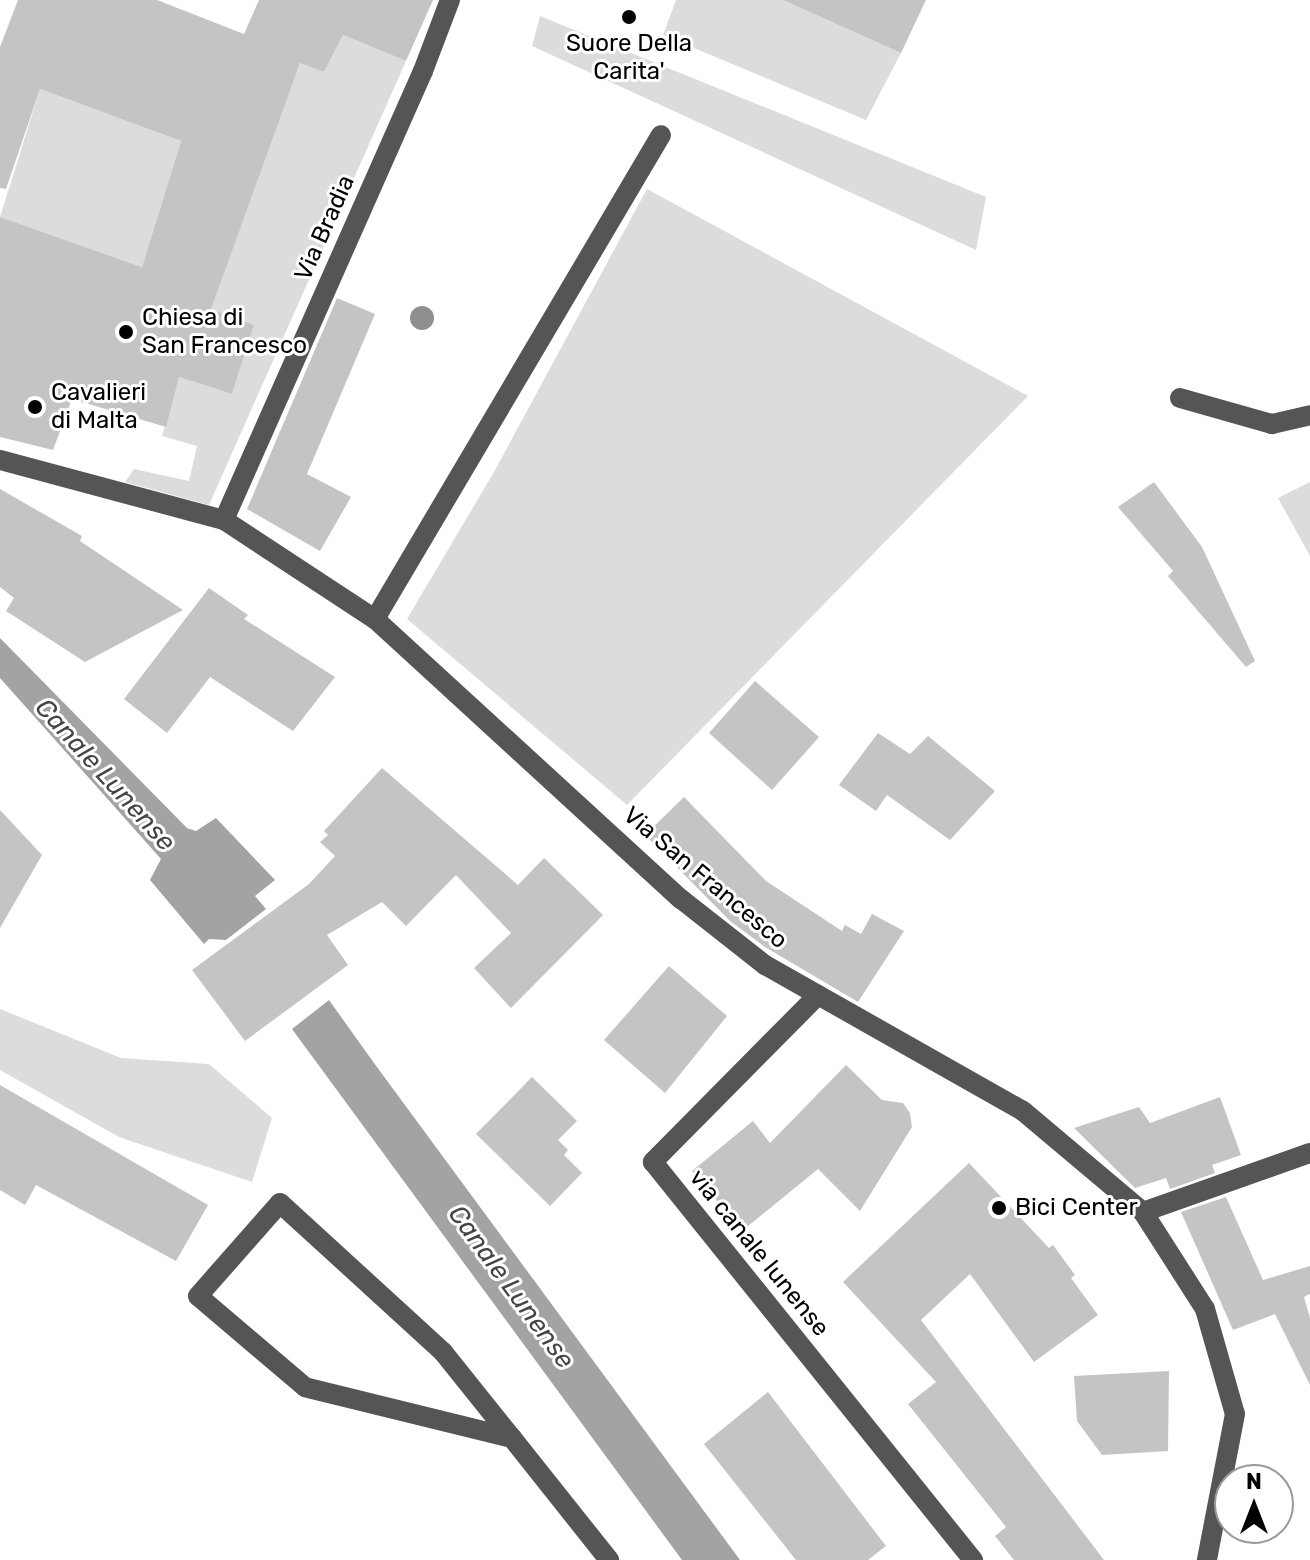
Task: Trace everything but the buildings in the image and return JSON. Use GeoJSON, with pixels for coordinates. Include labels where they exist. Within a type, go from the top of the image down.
{"type":"FeatureCollection","features":[{"type":"Feature","properties":{"kind":"street","name":"Via Bradia"},"geometry":{"type":"LineString","coordinates":[[224,520],[423,71],[450,0]]}},
{"type":"Feature","properties":{"kind":"street"},"geometry":{"type":"LineString","coordinates":[[375,619],[661,135]]}},
{"type":"Feature","properties":{"kind":"street"},"geometry":{"type":"LineString","coordinates":[[1180,398],[1272,424],[1310,415]]}},
{"type":"Feature","properties":{"kind":"street","name":"Via San Francesco"},"geometry":{"type":"LineString","coordinates":[[0,460],[224,520],[375,619],[681,899],[765,965],[1023,1111],[1143,1212],[1205,1309],[1235,1414],[1207,1560]]}},
{"type":"Feature","properties":{"kind":"street","name":"via canale lunense"},"geometry":{"type":"LineString","coordinates":[[818,995],[653,1162],[973,1560]]}},
{"type":"Feature","properties":{"kind":"street"},"geometry":{"type":"LineString","coordinates":[[1143,1212],[1310,1153]]}},
{"type":"Feature","properties":{"kind":"street"},"geometry":{"type":"LineString","coordinates":[[512,1438],[305,1387],[198,1296],[280,1203],[443,1352],[512,1438],[609,1560]]}},
{"type":"Feature","properties":{"kind":"shaded area"},"geometry":{"type":"Polygon","coordinates":[[[676,0],[783,0],[901,53],[866,120],[663,35],[676,0]]]}},
{"type":"Feature","properties":{"kind":"shaded area"},"geometry":{"type":"Polygon","coordinates":[[[540,16],[986,197],[976,250],[532,46],[540,16]]]}},
{"type":"Feature","properties":{"kind":"shaded area"},"geometry":{"type":"Polygon","coordinates":[[[343,35],[406,61],[209,505],[125,482],[134,469],[189,481],[197,446],[162,436],[179,377],[232,394],[254,325],[198,305],[220,282],[300,63],[324,72],[343,35]]]}},
{"type":"Feature","properties":{"kind":"shaded area"},"geometry":{"type":"Polygon","coordinates":[[[40,89],[181,141],[142,267],[0,217],[40,89]]]}},
{"type":"Feature","properties":{"kind":"shaded area"},"geometry":{"type":"Polygon","coordinates":[[[647,189],[1028,396],[627,805],[407,619],[494,472],[647,189]]]}},
{"type":"Feature","properties":{"kind":"shaded area"},"geometry":{"type":"Polygon","coordinates":[[[1310,482],[1310,556],[1278,498],[1310,482]]]}},
{"type":"Feature","properties":{"kind":"shaded area"},"geometry":{"type":"Polygon","coordinates":[[[0,1009],[121,1058],[209,1064],[272,1118],[252,1182],[119,1137],[0,1070],[0,1009]]]}},
{"type":"Feature","properties":{"kind":"water","name":"Canale Lunense"},"geometry":{"type":"Polygon","coordinates":[[[0,638],[187,828],[196,831],[216,818],[275,880],[255,896],[266,909],[226,940],[209,939],[204,944],[150,880],[161,859],[0,678],[0,638]]]}},
{"type":"Feature","properties":{"kind":"water","name":"Canale Lunense"},"geometry":{"type":"Polygon","coordinates":[[[329,1000],[740,1560],[682,1560],[292,1029],[329,1000]]]}},
{"type":"Feature","properties":{"kind":"place","name":"Suore Della Carita'"},"geometry":{"type":"Point","coordinates":[629,17]}},
{"type":"Feature","properties":{"kind":"place","name":"Chiesa di San Francesco"},"geometry":{"type":"Point","coordinates":[126,332]}},
{"type":"Feature","properties":{"kind":"place","name":"Cavalieri di Malta"},"geometry":{"type":"Point","coordinates":[35,407]}},
{"type":"Feature","properties":{"kind":"place","name":"Bici Center"},"geometry":{"type":"Point","coordinates":[999,1208]}}]}
